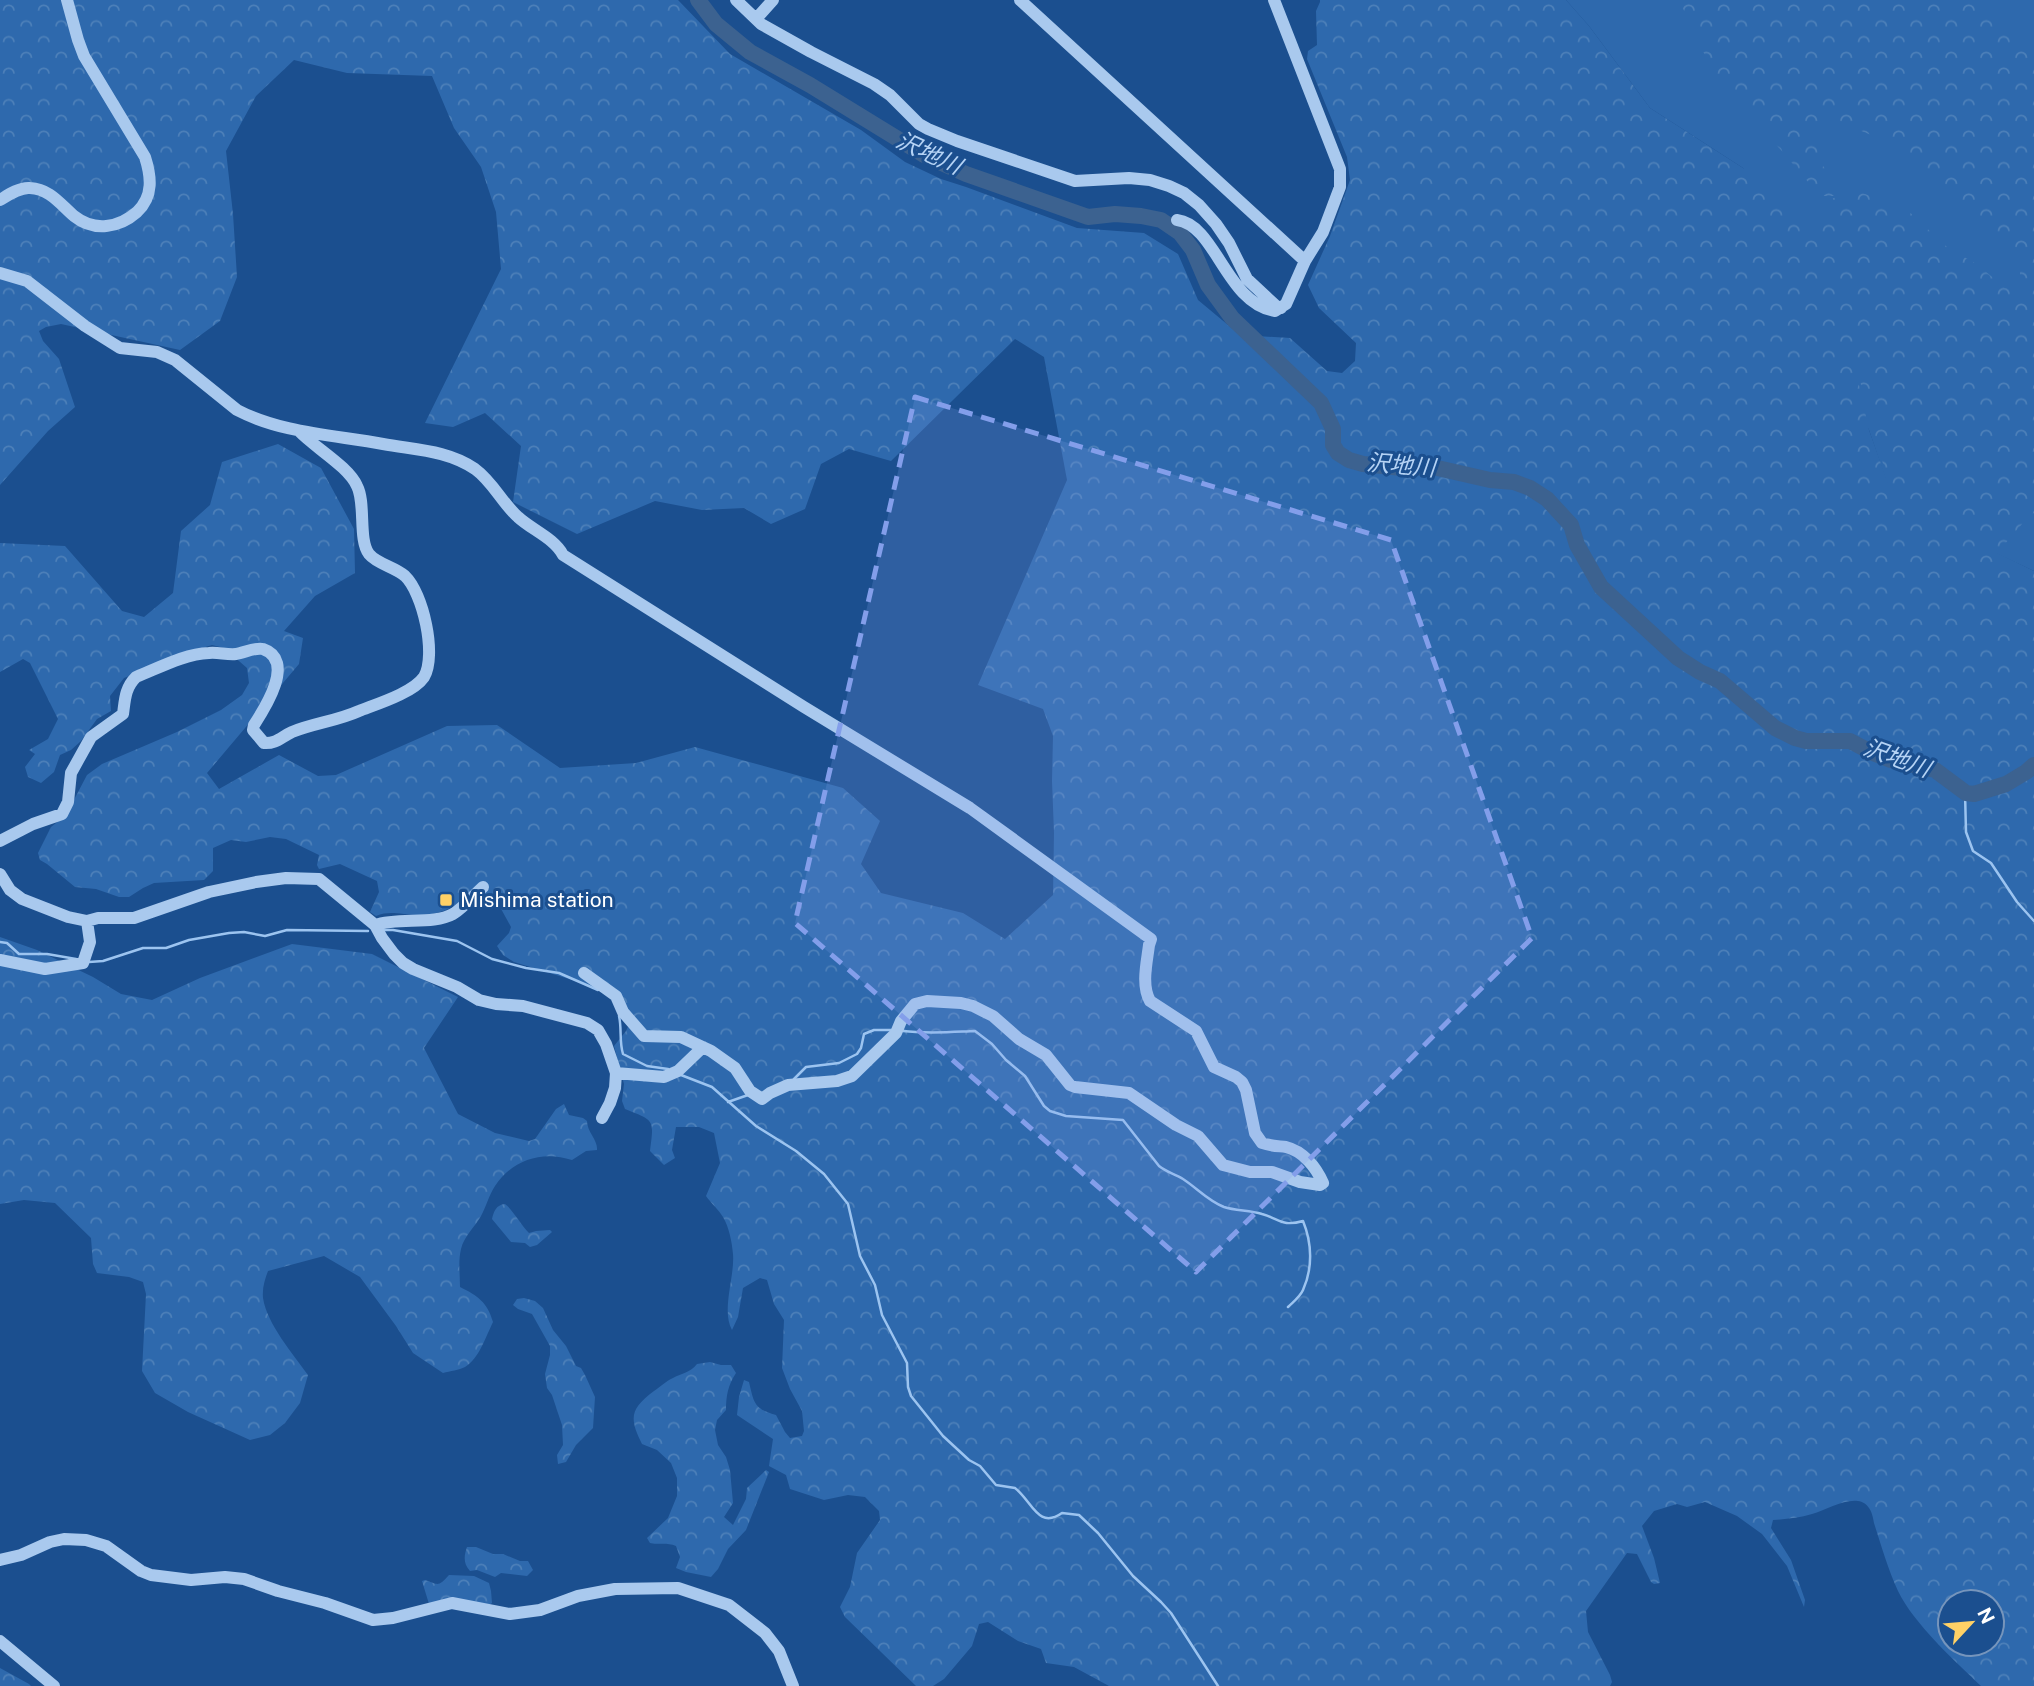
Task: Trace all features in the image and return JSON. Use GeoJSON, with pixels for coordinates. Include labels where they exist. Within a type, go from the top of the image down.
{"type":"FeatureCollection","features":[{"type":"Feature","properties":{"kind":"street"},"geometry":{"type":"LineString","coordinates":[[0,200],[28,187],[51,194],[84,222],[102,228],[127,220],[144,204],[150,192],[150,174],[145,157],[84,55],[68,0]]}},
{"type":"Feature","properties":{"kind":"street"},"geometry":{"type":"LineString","coordinates":[[736,0],[756,19],[811,52],[874,84],[890,95],[919,124],[957,141],[1075,181],[1129,177],[1150,180],[1184,193],[1216,224],[1247,279],[1281,308]]}},
{"type":"Feature","properties":{"kind":"street"},"geometry":{"type":"LineString","coordinates":[[756,19],[773,0]]}},
{"type":"Feature","properties":{"kind":"street"},"geometry":{"type":"LineString","coordinates":[[1020,0],[1305,261]]}},
{"type":"Feature","properties":{"kind":"street"},"geometry":{"type":"LineString","coordinates":[[1177,220],[1196,229],[1239,289],[1269,310],[1275,311],[1286,304],[1305,261],[1322,232],[1340,187],[1340,169],[1274,0]]}},
{"type":"Feature","properties":{"kind":"street"},"geometry":{"type":"LineString","coordinates":[[0,273],[27,281],[85,326],[120,348],[157,352],[175,360],[248,416],[299,431],[427,450],[455,458],[476,470],[493,485],[516,515],[558,546],[563,555],[970,808],[1151,939],[1146,984],[1150,1001],[1196,1031],[1212,1063],[1242,1082],[1255,1133],[1262,1143],[1295,1150],[1313,1166],[1323,1183],[1308,1184],[1272,1171],[1250,1172],[1223,1165],[1198,1136],[1176,1125],[1129,1093],[1070,1085],[1046,1055],[1019,1039],[993,1016],[973,1006],[927,1001],[915,1004],[901,1021],[896,1033],[848,1079],[788,1085],[762,1099],[750,1090],[735,1068],[703,1047],[681,1037],[644,1036],[623,1012],[616,996],[584,973]]}},
{"type":"Feature","properties":{"kind":"street"},"geometry":{"type":"LineString","coordinates":[[0,841],[33,824],[62,814],[68,802],[71,772],[91,737],[123,714],[127,688],[136,677],[172,663],[208,653],[239,654],[259,648],[274,657],[278,671],[274,690],[253,730],[264,743],[273,743],[291,733],[343,718],[413,688],[424,678],[428,668],[427,623],[413,587],[405,576],[369,555],[364,540],[358,486],[299,431]]}},
{"type":"Feature","properties":{"kind":"street"},"geometry":{"type":"LineString","coordinates":[[0,874],[10,890],[22,899],[68,917],[87,920],[134,918],[209,892],[286,878],[319,880],[375,925],[403,963],[480,1000],[523,1006],[587,1023],[597,1030],[606,1044],[616,1073],[615,1088],[602,1118]]}},
{"type":"Feature","properties":{"kind":"street"},"geometry":{"type":"LineString","coordinates":[[375,925],[391,920],[435,919],[453,914],[482,887]]}},
{"type":"Feature","properties":{"kind":"street"},"geometry":{"type":"LineString","coordinates":[[0,960],[45,969],[84,959],[90,942],[87,920]]}},
{"type":"Feature","properties":{"kind":"street"},"geometry":{"type":"LineString","coordinates":[[616,1073],[664,1077],[678,1071],[703,1047]]}},
{"type":"Feature","properties":{"kind":"street"},"geometry":{"type":"LineString","coordinates":[[0,1560],[21,1555],[50,1542],[64,1539],[86,1540],[106,1545],[141,1571],[151,1575],[191,1580],[225,1577],[244,1579],[373,1620],[393,1618],[452,1603],[510,1614],[540,1610],[578,1596],[615,1589],[678,1588],[729,1605],[765,1633],[779,1651],[793,1686]]}},
{"type":"Feature","properties":{"kind":"street"},"geometry":{"type":"LineString","coordinates":[[0,1641],[54,1686]]}},
{"type":"Feature","properties":{"kind":"highlighted area"},"geometry":{"type":"Polygon","coordinates":[[[915,397],[1391,540],[1532,938],[1196,1272],[795,923],[915,397]]]}},
{"type":"Feature","properties":{"kind":"green space"},"geometry":{"type":"Polygon","coordinates":[[[0,0],[678,0],[730,54],[861,130],[905,162],[941,179],[1077,228],[1144,233],[1178,254],[1198,300],[1240,335],[1290,338],[1327,371],[1342,373],[1355,361],[1356,343],[1319,308],[1308,285],[1330,236],[1350,180],[1347,157],[1307,59],[1308,51],[1317,45],[1316,11],[1320,0],[1566,0],[1589,26],[1650,108],[1743,168],[1810,238],[1820,226],[1820,202],[1841,196],[1820,196],[1717,81],[1679,0],[1984,0],[2034,58],[2034,278],[2020,279],[2020,258],[1969,221],[1937,193],[1893,144],[1837,121],[1814,133],[1823,166],[1846,196],[1862,193],[1904,207],[1947,247],[1978,265],[2005,288],[2024,280],[2034,281],[2034,513],[1997,553],[2034,571],[2034,1686],[1981,1686],[1952,1658],[2006,1658],[2006,1588],[1936,1588],[1936,1642],[1905,1604],[1898,1591],[1871,1511],[1865,1504],[1849,1501],[1812,1514],[1773,1520],[1771,1528],[1791,1560],[1805,1600],[1804,1607],[1787,1566],[1762,1534],[1737,1516],[1705,1502],[1687,1507],[1677,1504],[1654,1511],[1642,1526],[1660,1583],[1651,1582],[1637,1554],[1627,1553],[1586,1611],[1588,1632],[1610,1675],[1610,1686],[1109,1686],[1074,1667],[1046,1663],[1041,1649],[1018,1641],[988,1622],[979,1624],[972,1646],[944,1679],[933,1686],[916,1686],[845,1617],[840,1607],[850,1587],[857,1553],[880,1520],[879,1511],[865,1497],[848,1495],[824,1500],[790,1489],[786,1475],[769,1466],[773,1439],[737,1415],[744,1380],[749,1382],[756,1404],[776,1415],[790,1438],[802,1436],[802,1411],[782,1368],[784,1320],[774,1304],[767,1280],[760,1278],[743,1288],[738,1317],[732,1330],[728,1313],[733,1263],[731,1240],[723,1217],[706,1196],[720,1163],[714,1133],[699,1127],[676,1127],[672,1150],[675,1158],[664,1165],[650,1151],[650,1122],[625,1109],[622,1101],[624,1084],[614,1046],[632,1018],[615,988],[595,987],[514,962],[503,955],[497,946],[511,927],[499,906],[484,897],[466,895],[453,906],[438,913],[390,913],[376,916],[370,912],[379,892],[377,881],[340,864],[319,869],[319,855],[286,839],[270,837],[246,842],[231,840],[213,848],[213,871],[204,880],[154,883],[129,897],[75,887],[40,860],[38,853],[51,827],[66,815],[87,775],[102,764],[221,710],[242,695],[249,683],[247,668],[224,648],[212,645],[124,678],[110,696],[111,711],[97,719],[71,750],[60,755],[54,772],[41,783],[28,777],[25,767],[35,754],[29,750],[48,739],[58,719],[30,663],[23,659],[0,672],[0,543],[65,546],[122,611],[144,617],[173,593],[181,531],[210,505],[222,462],[278,444],[321,468],[354,529],[355,573],[315,596],[284,631],[303,638],[299,664],[207,773],[219,789],[279,755],[318,776],[336,775],[447,726],[497,725],[560,768],[636,763],[695,747],[843,788],[880,821],[861,864],[881,893],[963,913],[1005,939],[1053,895],[1053,736],[1043,709],[978,685],[1067,480],[1044,357],[1015,339],[891,461],[849,449],[821,464],[805,509],[771,524],[744,508],[702,510],[655,501],[577,534],[513,502],[521,446],[485,413],[453,427],[425,423],[501,269],[496,212],[481,167],[454,128],[432,76],[347,73],[294,60],[256,96],[226,151],[237,277],[220,321],[180,350],[61,324],[39,331],[43,341],[59,359],[75,407],[48,431],[0,485],[0,0]],[[1851,349],[1869,430],[1890,489],[1851,349]]]}},
{"type":"Feature","properties":{"kind":"green space"},"geometry":{"type":"Polygon","coordinates":[[[1566,0],[2034,0],[2034,571],[1895,506],[1869,430],[1743,168],[1650,108],[1589,26],[1566,0]]]}},
{"type":"Feature","properties":{"kind":"green space"},"geometry":{"type":"Polygon","coordinates":[[[0,937],[37,950],[121,994],[152,1000],[200,978],[292,944],[372,954],[458,997],[424,1048],[458,1114],[495,1133],[529,1141],[535,1139],[556,1109],[564,1104],[569,1115],[587,1121],[597,1146],[597,1150],[586,1151],[572,1160],[550,1156],[519,1164],[502,1177],[493,1190],[481,1216],[462,1244],[460,1254],[460,1287],[481,1300],[493,1322],[474,1359],[465,1367],[443,1373],[413,1353],[360,1277],[324,1256],[268,1271],[264,1284],[265,1308],[281,1338],[308,1375],[300,1403],[285,1423],[270,1435],[250,1440],[188,1412],[155,1393],[142,1371],[146,1294],[143,1282],[129,1277],[97,1273],[93,1264],[91,1238],[55,1203],[24,1200],[0,1204],[0,937]]]}},
{"type":"Feature","properties":{"kind":"green space"},"geometry":{"type":"Polygon","coordinates":[[[505,1204],[529,1233],[552,1232],[537,1245],[530,1247],[525,1243],[511,1242],[492,1219],[496,1209],[505,1204]]]}},
{"type":"Feature","properties":{"kind":"green space"},"geometry":{"type":"Polygon","coordinates":[[[517,1299],[535,1301],[543,1308],[553,1330],[566,1346],[576,1366],[581,1368],[595,1397],[593,1428],[576,1445],[566,1462],[558,1464],[557,1455],[563,1445],[562,1425],[547,1388],[545,1374],[550,1346],[532,1314],[513,1305],[517,1299]]]}},
{"type":"Feature","properties":{"kind":"green space"},"geometry":{"type":"Polygon","coordinates":[[[710,1362],[731,1365],[736,1373],[728,1391],[726,1410],[717,1420],[715,1430],[718,1445],[730,1470],[733,1503],[724,1517],[733,1525],[746,1499],[747,1488],[766,1470],[769,1472],[746,1530],[728,1549],[711,1577],[676,1568],[680,1557],[676,1546],[650,1543],[647,1538],[668,1518],[677,1496],[677,1478],[671,1463],[657,1450],[642,1444],[634,1421],[634,1414],[640,1403],[654,1391],[697,1364],[710,1362]]]}},
{"type":"Feature","properties":{"kind":"green space"},"geometry":{"type":"Polygon","coordinates":[[[467,1547],[528,1561],[533,1570],[527,1576],[501,1573],[495,1577],[477,1570],[470,1571],[465,1559],[467,1547]]]}},
{"type":"Feature","properties":{"kind":"green space"},"geometry":{"type":"Polygon","coordinates":[[[449,1575],[474,1576],[489,1583],[492,1603],[429,1604],[422,1581],[438,1584],[449,1575]]]}},
{"type":"Feature","properties":{"kind":"green space"},"geometry":{"type":"Polygon","coordinates":[[[0,1668],[29,1684],[31,1686],[0,1686],[0,1668]]]}},
{"type":"Feature","properties":{"kind":"waterway","name":"沢地川"},"geometry":{"type":"LineString","coordinates":[[698,0],[716,24],[750,52],[810,85],[924,155],[966,174],[1088,217],[1115,214],[1161,220],[1180,233],[1193,250],[1208,285],[1232,318],[1321,403],[1333,429],[1333,445],[1338,453],[1363,464],[1402,468],[1433,467],[1490,480],[1514,482],[1530,488],[1547,499],[1571,525],[1577,545],[1601,587],[1678,658],[1720,681],[1775,728],[1806,741],[1850,741],[1891,760],[1935,770],[1966,793],[1974,794],[2006,784],[2034,765]]}},
{"type":"Feature","properties":{"kind":"waterway"},"geometry":{"type":"LineString","coordinates":[[1965,792],[1966,832],[1973,851],[1991,863],[2017,902],[2034,921]]}},
{"type":"Feature","properties":{"kind":"waterway"},"geometry":{"type":"LineString","coordinates":[[89,962],[103,961],[143,948],[166,948],[189,940],[229,933],[244,932],[265,936],[287,930],[368,931]]}},
{"type":"Feature","properties":{"kind":"waterway"},"geometry":{"type":"LineString","coordinates":[[384,930],[457,941],[492,959],[559,973],[598,990]]}},
{"type":"Feature","properties":{"kind":"waterway"},"geometry":{"type":"LineString","coordinates":[[0,942],[7,943],[19,954],[47,954],[76,959]]}},
{"type":"Feature","properties":{"kind":"waterway"},"geometry":{"type":"LineString","coordinates":[[619,1016],[623,1054],[647,1066],[668,1069]]}},
{"type":"Feature","properties":{"kind":"waterway"},"geometry":{"type":"LineString","coordinates":[[794,1079],[806,1067],[839,1063],[857,1054],[864,1034],[874,1030],[893,1030]]}},
{"type":"Feature","properties":{"kind":"waterway"},"geometry":{"type":"LineString","coordinates":[[903,1031],[975,1031],[1025,1076],[1050,1111],[1066,1116],[1123,1120],[1159,1166],[1218,1204],[1262,1214],[1286,1223],[1303,1221],[1310,1247],[1310,1264],[1302,1293],[1288,1307]]}},
{"type":"Feature","properties":{"kind":"waterway"},"geometry":{"type":"LineString","coordinates":[[681,1075],[712,1087],[756,1126],[796,1151],[824,1174],[848,1204],[860,1256],[875,1285],[882,1315],[907,1363],[911,1396],[943,1436],[969,1460],[980,1466],[996,1485],[1015,1488],[1041,1516],[1047,1518],[1062,1513],[1079,1515],[1098,1533],[1133,1576],[1171,1613],[1218,1686]]}},
{"type":"Feature","properties":{"kind":"waterway"},"geometry":{"type":"LineString","coordinates":[[728,1102],[748,1095]]}},
{"type":"Feature","properties":{"kind":"place","name":"Mishima station"},"geometry":{"type":"Point","coordinates":[446,900]}}]}
